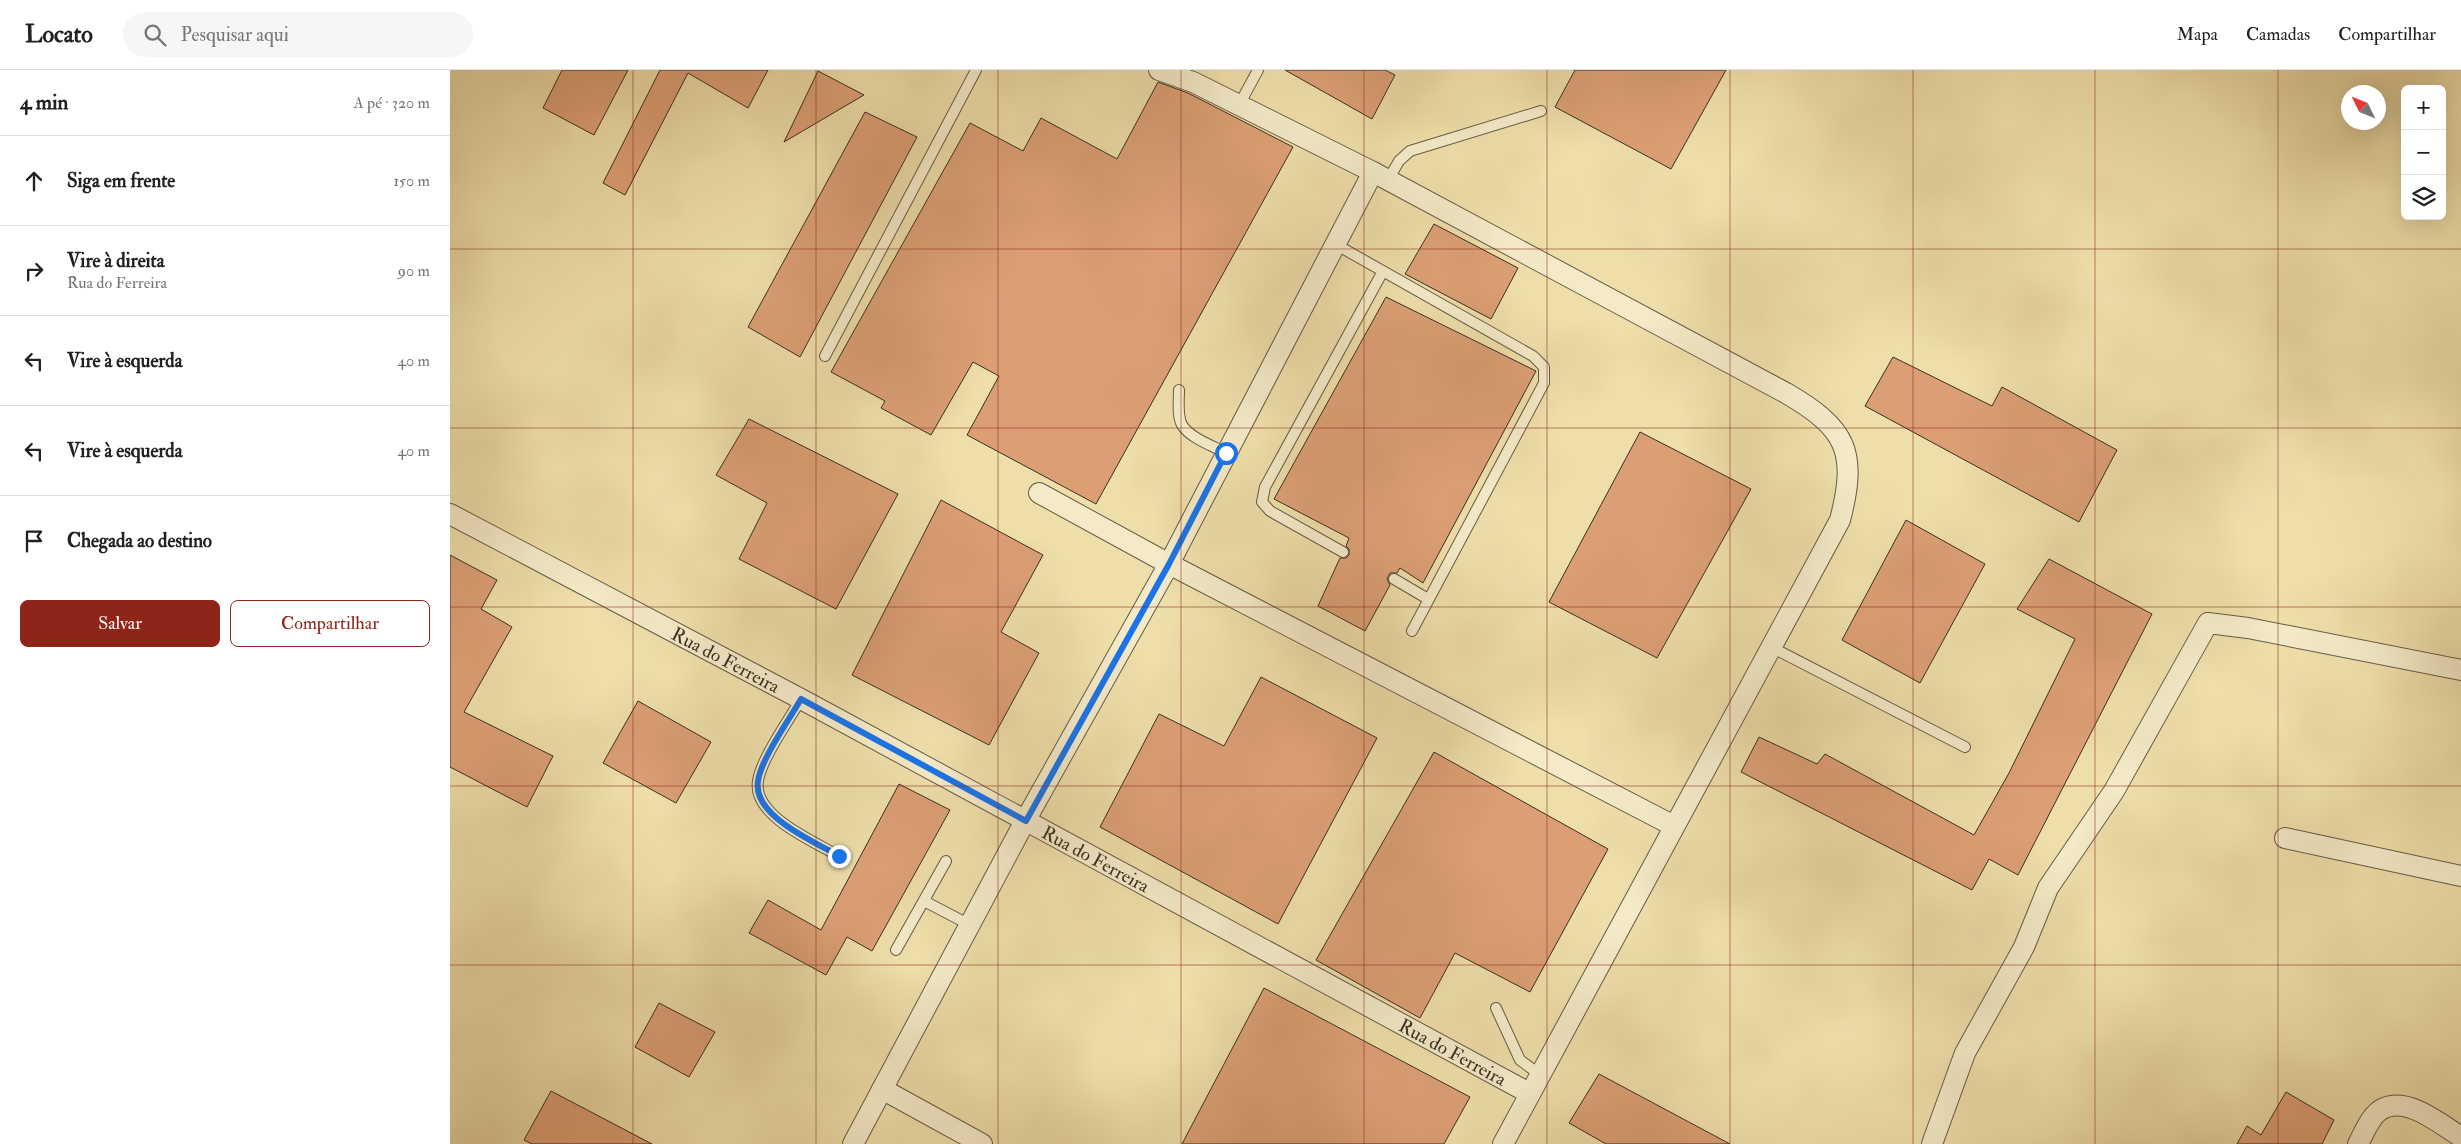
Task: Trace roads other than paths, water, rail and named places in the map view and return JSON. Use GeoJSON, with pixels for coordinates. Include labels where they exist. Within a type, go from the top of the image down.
{"type":"FeatureCollection","features":[{"type":"Feature","properties":{"kind":"street"},"geometry":{"type":"LineString","coordinates":[[1160,70],[1193,82],[1380,176],[1786,393],[1816,410],[1832,426],[1844,448],[1848,466],[1847,492],[1840,520],[1503,1144]]}},
{"type":"Feature","properties":{"kind":"street"},"geometry":{"type":"LineString","coordinates":[[853,1144],[1026,821],[1169,564],[1335,244],[1380,176]]}},
{"type":"Feature","properties":{"kind":"street"},"geometry":{"type":"LineString","coordinates":[[1039,493],[1169,564],[1674,826]]}},
{"type":"Feature","properties":{"kind":"street","name":"Rua do Ferreira"},"geometry":{"type":"LineString","coordinates":[[450,514],[801,699],[1529,1093]]}},
{"type":"Feature","properties":{"kind":"street"},"geometry":{"type":"LineString","coordinates":[[1932,1144],[1965,1053],[2024,947],[2048,888],[2114,791],[2208,623],[2248,628],[2461,670]]}},
{"type":"Feature","properties":{"kind":"street"},"geometry":{"type":"LineString","coordinates":[[2285,838],[2461,876]]}},
{"type":"Feature","properties":{"kind":"street"},"geometry":{"type":"LineString","coordinates":[[882,1089],[982,1144]]}},
{"type":"Feature","properties":{"kind":"street"},"geometry":{"type":"LineString","coordinates":[[2358,1144],[2378,1112],[2390,1105],[2414,1109],[2461,1137]]}},
{"type":"Feature","properties":{"kind":"lane"},"geometry":{"type":"LineString","coordinates":[[825,356],[976,70]]}},
{"type":"Feature","properties":{"kind":"lane"},"geometry":{"type":"LineString","coordinates":[[1239,105],[1258,70]]}},
{"type":"Feature","properties":{"kind":"lane"},"geometry":{"type":"LineString","coordinates":[[1380,176],[1410,152],[1540,111]]}},
{"type":"Feature","properties":{"kind":"lane"},"geometry":{"type":"LineString","coordinates":[[1335,244],[1533,356],[1544,367],[1544,383],[1412,631]]}},
{"type":"Feature","properties":{"kind":"lane"},"geometry":{"type":"LineString","coordinates":[[1343,552],[1270,511],[1262,502],[1265,487],[1383,271]]}},
{"type":"Feature","properties":{"kind":"lane"},"geometry":{"type":"LineString","coordinates":[[1179,390],[1179,411],[1182,425],[1192,434],[1226,453]]}},
{"type":"Feature","properties":{"kind":"lane"},"geometry":{"type":"LineString","coordinates":[[1394,579],[1428,600]]}},
{"type":"Feature","properties":{"kind":"lane"},"geometry":{"type":"LineString","coordinates":[[1771,647],[1965,746]]}},
{"type":"Feature","properties":{"kind":"lane"},"geometry":{"type":"LineString","coordinates":[[801,699],[761,768],[757,783],[760,796],[770,812],[781,823],[839,856]]}},
{"type":"Feature","properties":{"kind":"lane"},"geometry":{"type":"LineString","coordinates":[[896,950],[946,861]]}},
{"type":"Feature","properties":{"kind":"lane"},"geometry":{"type":"LineString","coordinates":[[924,901],[970,925]]}},
{"type":"Feature","properties":{"kind":"lane"},"geometry":{"type":"LineString","coordinates":[[1496,1008],[1520,1060],[1540,1074]]}}]}
